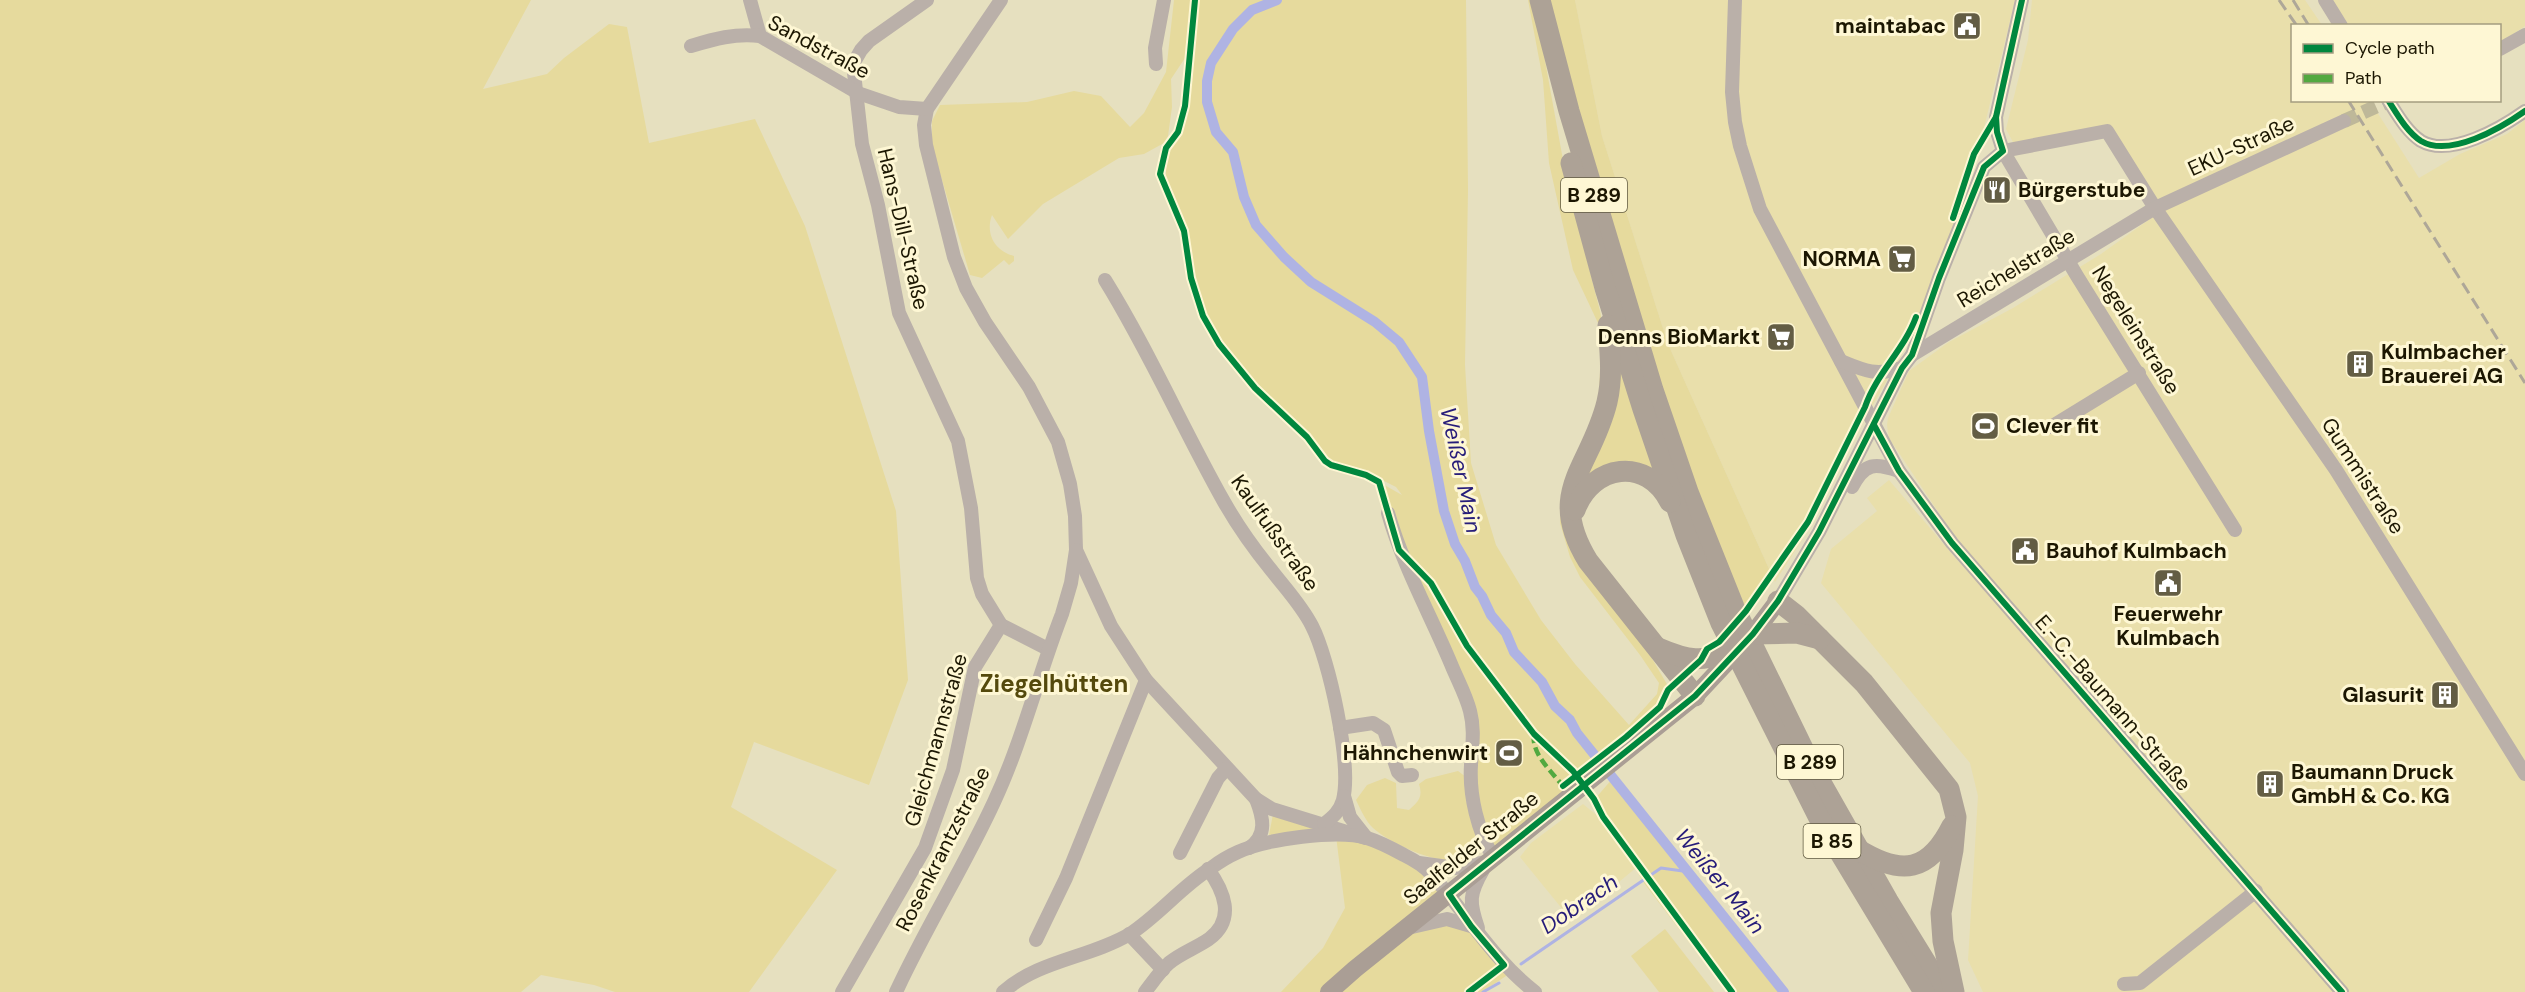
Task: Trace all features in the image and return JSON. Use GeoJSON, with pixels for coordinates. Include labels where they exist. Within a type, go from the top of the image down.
{"type":"FeatureCollection","features":[{"type":"Feature","properties":{"kind":"highway","name":"B 289"},"geometry":{"type":"LineString","coordinates":[[1540,0],[1559,114],[1605,288],[1686,535]]}},
{"type":"Feature","properties":{"kind":"highway","name":"B 289"},"geometry":{"type":"LineString","coordinates":[[1540,0],[1569,111],[1653,390],[1727,615]]}},
{"type":"Feature","properties":{"kind":"highway"},"geometry":{"type":"LineString","coordinates":[[1605,288],[1611,374],[1607,402],[1596,434],[1571,491],[1568,507],[1570,521],[1578,545],[1587,561],[1695,696]]}},
{"type":"Feature","properties":{"kind":"highway"},"geometry":{"type":"LineString","coordinates":[[1570,521],[1588,486],[1603,476],[1623,471],[1635,473],[1655,482],[1667,497],[1686,535]]}},
{"type":"Feature","properties":{"kind":"highway","name":"B 85"},"geometry":{"type":"LineString","coordinates":[[1686,535],[1757,678],[1819,818],[1924,992]]}},
{"type":"Feature","properties":{"kind":"highway"},"geometry":{"type":"LineString","coordinates":[[1778,602],[1820,639],[1863,683],[1937,772],[1948,789],[1956,817],[1953,850],[1941,913],[1943,941],[1954,992]]}},
{"type":"Feature","properties":{"kind":"highway"},"geometry":{"type":"LineString","coordinates":[[1753,634],[1797,633],[1820,639]]}},
{"type":"Feature","properties":{"kind":"highway"},"geometry":{"type":"LineString","coordinates":[[1657,648],[1679,657],[1701,660],[1739,650]]}},
{"type":"Feature","properties":{"kind":"highway","name":"B 289"},"geometry":{"type":"LineString","coordinates":[[1757,678],[1944,992]]}},
{"type":"Feature","properties":{"kind":"highway"},"geometry":{"type":"LineString","coordinates":[[1858,850],[1889,865],[1905,866],[1923,862],[1942,846],[1956,817]]}},
{"type":"Feature","properties":{"kind":"main road","name":"Saalfelder Straße"},"geometry":{"type":"LineString","coordinates":[[1329,992],[1695,696],[1739,650],[1778,602]]}},
{"type":"Feature","properties":{"kind":"street"},"geometry":{"type":"LineString","coordinates":[[750,0],[760,36]]}},
{"type":"Feature","properties":{"kind":"street","name":"Hans-Dill-Straße"},"geometry":{"type":"LineString","coordinates":[[927,0],[861,50],[853,64],[862,144],[878,205],[895,296],[907,333],[958,441],[971,508],[977,578],[982,594],[1001,625],[1017,636],[1048,649]]}},
{"type":"Feature","properties":{"kind":"street"},"geometry":{"type":"LineString","coordinates":[[1001,0],[927,109],[924,125],[926,145],[954,256],[966,288],[980,314],[1029,387],[1058,442],[1070,484],[1075,516],[1076,550],[1112,626],[1146,680],[1256,800],[1272,810],[1326,830],[1366,838],[1419,863],[1456,868],[1490,860]]}},
{"type":"Feature","properties":{"kind":"street"},"geometry":{"type":"LineString","coordinates":[[1156,64],[1155,48],[1164,0]]}},
{"type":"Feature","properties":{"kind":"street","name":"E.-C.-Baumann-Straße"},"geometry":{"type":"LineString","coordinates":[[1735,0],[1732,92],[1740,146],[1760,209],[1899,471],[1952,543],[2342,992]]}},
{"type":"Feature","properties":{"kind":"street","name":"Negeleinstraße"},"geometry":{"type":"LineString","coordinates":[[2022,0],[1996,117],[1997,132],[2003,151],[2235,530]]}},
{"type":"Feature","properties":{"kind":"street"},"geometry":{"type":"LineString","coordinates":[[2325,0],[2340,24]]}},
{"type":"Feature","properties":{"kind":"street","name":"Sandstraße"},"geometry":{"type":"LineString","coordinates":[[691,46],[718,38],[745,34],[760,36],[858,93],[899,107],[927,109]]}},
{"type":"Feature","properties":{"kind":"street"},"geometry":{"type":"LineString","coordinates":[[2501,48],[2525,35]]}},
{"type":"Feature","properties":{"kind":"street"},"geometry":{"type":"LineString","coordinates":[[2389,102],[2402,122],[2421,141],[2438,146],[2458,145],[2482,135],[2525,111]]}},
{"type":"Feature","properties":{"kind":"street","name":"EKU-Straße"},"geometry":{"type":"LineString","coordinates":[[2155,208],[2344,121]]}},
{"type":"Feature","properties":{"kind":"street","name":"Gummistraße"},"geometry":{"type":"LineString","coordinates":[[2003,151],[2108,131],[2155,208],[2336,470],[2525,774]]}},
{"type":"Feature","properties":{"kind":"street"},"geometry":{"type":"LineString","coordinates":[[1912,355],[1984,166],[2003,151]]}},
{"type":"Feature","properties":{"kind":"street","name":"Reichelstraße"},"geometry":{"type":"LineString","coordinates":[[1874,425],[1902,368],[1912,355],[2155,208]]}},
{"type":"Feature","properties":{"kind":"street","name":"Kaulfußstraße"},"geometry":{"type":"LineString","coordinates":[[1104,280],[1132,325],[1224,502],[1241,529],[1303,610],[1313,627],[1321,649],[1340,728],[1345,765],[1344,795],[1338,813],[1326,830]]}},
{"type":"Feature","properties":{"kind":"street"},"geometry":{"type":"LineString","coordinates":[[1841,361],[1869,372],[1883,374],[1902,368]]}},
{"type":"Feature","properties":{"kind":"street"},"geometry":{"type":"LineString","coordinates":[[2051,427],[2139,373]]}},
{"type":"Feature","properties":{"kind":"street","name":"Saalfelder Straße"},"geometry":{"type":"LineString","coordinates":[[1778,602],[1829,513],[1874,425]]}},
{"type":"Feature","properties":{"kind":"street"},"geometry":{"type":"LineString","coordinates":[[1829,513],[1845,499],[1859,474],[1869,467],[1880,465],[1899,471]]}},
{"type":"Feature","properties":{"kind":"street"},"geometry":{"type":"LineString","coordinates":[[1388,513],[1399,550],[1442,642],[1470,711],[1474,739],[1471,766],[1473,795],[1490,860],[1474,885],[1470,899],[1481,938]]}},
{"type":"Feature","properties":{"kind":"street","name":"Rosenkrantzstraße"},"geometry":{"type":"LineString","coordinates":[[896,992],[922,936],[959,872],[995,800],[1071,583],[1076,550]]}},
{"type":"Feature","properties":{"kind":"street","name":"Gleichmannstraße"},"geometry":{"type":"LineString","coordinates":[[842,992],[925,848],[953,770],[975,667],[1001,625]]}},
{"type":"Feature","properties":{"kind":"street"},"geometry":{"type":"LineString","coordinates":[[1036,940],[1066,878],[1146,680]]}},
{"type":"Feature","properties":{"kind":"street"},"geometry":{"type":"LineString","coordinates":[[1340,728],[1373,723],[1384,730],[1398,772],[1402,776],[1412,776]]}},
{"type":"Feature","properties":{"kind":"street"},"geometry":{"type":"LineString","coordinates":[[1180,853],[1218,778],[1226,769]]}},
{"type":"Feature","properties":{"kind":"street","name":"Kaulfußstraße"},"geometry":{"type":"LineString","coordinates":[[1344,795],[1350,817],[1366,838]]}},
{"type":"Feature","properties":{"kind":"street"},"geometry":{"type":"LineString","coordinates":[[1003,992],[1033,971],[1101,947],[1129,934],[1165,908],[1208,869],[1248,848],[1259,839],[1264,824],[1256,800]]}},
{"type":"Feature","properties":{"kind":"street"},"geometry":{"type":"LineString","coordinates":[[1248,848],[1326,830]]}},
{"type":"Feature","properties":{"kind":"street"},"geometry":{"type":"LineString","coordinates":[[1419,863],[1449,894],[1481,938],[1534,992]]}},
{"type":"Feature","properties":{"kind":"street"},"geometry":{"type":"LineString","coordinates":[[1145,992],[1163,970],[1180,955],[1209,939],[1224,920],[1225,899],[1208,869]]}},
{"type":"Feature","properties":{"kind":"street"},"geometry":{"type":"LineString","coordinates":[[2124,984],[2140,983],[2256,891]]}},
{"type":"Feature","properties":{"kind":"street"},"geometry":{"type":"LineString","coordinates":[[1407,928],[1447,919],[1471,926]]}},
{"type":"Feature","properties":{"kind":"street"},"geometry":{"type":"LineString","coordinates":[[1129,934],[1163,970]]}},
{"type":"Feature","properties":{"kind":"shaded area"},"geometry":{"type":"Polygon","coordinates":[[[0,0],[531,0],[483,89],[547,74],[609,24],[627,27],[649,143],[755,119],[805,226],[896,511],[908,680],[869,785],[754,742],[731,807],[837,870],[749,992],[615,992],[594,985],[541,975],[521,992],[0,992],[0,0]]]}},
{"type":"Feature","properties":{"kind":"shaded area"},"geometry":{"type":"Polygon","coordinates":[[[1174,0],[1193,0],[1187,55],[1171,79],[1172,107],[1168,136],[1164,143],[1144,154],[1119,158],[1043,204],[1008,239],[992,215],[990,229],[993,241],[1007,254],[1014,256],[1014,261],[1009,265],[1004,260],[982,278],[970,275],[932,146],[932,121],[940,105],[1027,102],[1074,91],[1101,96],[1130,127],[1144,113],[1166,72],[1174,0]]]}},
{"type":"Feature","properties":{"kind":"shaded area"},"geometry":{"type":"Polygon","coordinates":[[[1197,0],[1466,0],[1468,190],[1465,365],[1471,463],[1496,545],[1541,620],[1575,664],[1629,725],[1657,694],[1659,683],[1580,577],[1570,557],[1560,523],[1561,497],[1595,411],[1599,391],[1601,354],[1598,323],[1573,270],[1549,163],[1543,80],[1528,0],[1534,0],[1567,182],[1605,338],[1605,382],[1563,505],[1668,686],[1661,700],[1633,730],[1577,774],[1556,753],[1580,789],[1493,857],[1479,824],[1470,711],[1379,482],[1402,495],[1396,487],[1364,471],[1332,461],[1321,452],[1304,430],[1246,376],[1225,349],[1208,320],[1193,275],[1186,228],[1166,180],[1171,146],[1185,124],[1197,0]]]}},
{"type":"Feature","properties":{"kind":"shaded area"},"geometry":{"type":"Polygon","coordinates":[[[1547,0],[1575,0],[1602,136],[1668,344],[1770,571],[1745,607],[1670,424],[1547,0]]]}},
{"type":"Feature","properties":{"kind":"shaded area"},"geometry":{"type":"Polygon","coordinates":[[[1575,0],[2015,0],[1976,161],[1915,331],[1865,419],[1802,540],[1775,582],[1668,344],[1602,136],[1575,0]]]}},
{"type":"Feature","properties":{"kind":"shaded area"},"geometry":{"type":"Polygon","coordinates":[[[2032,0],[2305,0],[2321,24],[2291,24],[2291,102],[2371,102],[2419,178],[2460,154],[2507,134],[2525,120],[2525,992],[1983,992],[1968,960],[1978,796],[1970,763],[1821,583],[1831,549],[1877,511],[1867,498],[1889,480],[1959,562],[1969,553],[1949,528],[1889,438],[1888,418],[1909,371],[1949,342],[2013,308],[2101,254],[2161,211],[2112,130],[2015,146],[2006,129],[2028,40],[2032,0]]]}},
{"type":"Feature","properties":{"kind":"shaded area"},"geometry":{"type":"Polygon","coordinates":[[[2332,0],[2525,0],[2525,26],[2501,42],[2501,24],[2346,24],[2332,0]]]}},
{"type":"Feature","properties":{"kind":"shaded area"},"geometry":{"type":"Polygon","coordinates":[[[1614,344],[1664,479],[1587,480],[1614,344]]]}},
{"type":"Feature","properties":{"kind":"shaded area"},"geometry":{"type":"Polygon","coordinates":[[[1458,771],[1466,777],[1466,800],[1480,847],[1465,858],[1443,860],[1417,853],[1392,841],[1370,825],[1356,800],[1367,785],[1385,778],[1396,783],[1397,808],[1409,810],[1419,798],[1421,792],[1419,784],[1426,779],[1458,771]]]}},
{"type":"Feature","properties":{"kind":"shaded area"},"geometry":{"type":"Polygon","coordinates":[[[1613,778],[1781,992],[1727,992],[1644,883],[1594,800],[1613,778]]]}},
{"type":"Feature","properties":{"kind":"shaded area"},"geometry":{"type":"Polygon","coordinates":[[[1583,804],[1599,817],[1637,867],[1572,921],[1520,857],[1531,843],[1583,804]]]}},
{"type":"Feature","properties":{"kind":"shaded area"},"geometry":{"type":"Polygon","coordinates":[[[1273,814],[1314,827],[1312,830],[1269,835],[1273,814]]]}},
{"type":"Feature","properties":{"kind":"shaded area"},"geometry":{"type":"Polygon","coordinates":[[[1336,836],[1366,838],[1419,863],[1449,894],[1412,926],[1447,919],[1481,938],[1512,972],[1482,992],[1281,992],[1323,948],[1345,908],[1336,836]]]}},
{"type":"Feature","properties":{"kind":"shaded area"},"geometry":{"type":"Polygon","coordinates":[[[1665,929],[1714,992],[1659,992],[1631,956],[1665,929]]]}},
{"type":"Feature","properties":{"kind":"waterway","name":"Weißer Main"},"geometry":{"type":"LineString","coordinates":[[1277,0],[1252,10],[1233,29],[1211,63],[1207,81],[1207,102],[1216,132],[1233,152],[1244,197],[1256,225],[1284,257],[1311,282],[1375,322],[1399,342],[1422,377],[1429,431],[1444,511],[1455,544],[1491,615],[1506,633],[1514,652],[1542,682],[1555,706],[1570,720],[1577,733],[1784,992]]}},
{"type":"Feature","properties":{"kind":"waterway","name":"Dobrach"},"geometry":{"type":"LineString","coordinates":[[1521,964],[1661,868],[1690,872]]}},
{"type":"Feature","properties":{"kind":"waterway","name":"Dobrach"},"geometry":{"type":"LineString","coordinates":[[1483,992],[1499,983]]}},
{"type":"Feature","properties":{"kind":"tunnel"},"geometry":{"type":"LineString","coordinates":[[2344,121],[2387,102]]}},
{"type":"Feature","properties":{"kind":"railway"},"geometry":{"type":"LineString","coordinates":[[2279,0],[2296,24]]}},
{"type":"Feature","properties":{"kind":"railway"},"geometry":{"type":"LineString","coordinates":[[2293,0],[2308,24]]}},
{"type":"Feature","properties":{"kind":"railway"},"geometry":{"type":"LineString","coordinates":[[2349,102],[2525,383]]}},
{"type":"Feature","properties":{"kind":"marked path"},"geometry":{"type":"LineString","coordinates":[[1534,734],[1539,756],[1565,789]]}},
{"type":"Feature","properties":{"kind":"cycle path"},"geometry":{"type":"LineString","coordinates":[[1195,0],[1185,106],[1178,132],[1166,148],[1160,174],[1184,231],[1191,278],[1203,316],[1219,344],[1255,388],[1307,437],[1325,461],[1331,465],[1366,475],[1379,482],[1399,550],[1431,583],[1467,646],[1534,734],[1573,771],[1594,799],[1603,817],[1732,992]]}},
{"type":"Feature","properties":{"kind":"cycle path"},"geometry":{"type":"LineString","coordinates":[[1469,992],[1504,965],[1471,926],[1449,894],[1695,696],[1753,634],[1778,601],[1819,532],[1902,368],[1912,355],[1939,278],[1984,167],[2003,151],[1997,132],[1996,117],[2022,0]]}},
{"type":"Feature","properties":{"kind":"cycle path"},"geometry":{"type":"LineString","coordinates":[[2389,102],[2411,133],[2421,141],[2446,146],[2475,139],[2525,111]]}},
{"type":"Feature","properties":{"kind":"cycle path"},"geometry":{"type":"LineString","coordinates":[[1953,218],[1974,154],[1996,117]]}},
{"type":"Feature","properties":{"kind":"cycle path"},"geometry":{"type":"LineString","coordinates":[[1563,786],[1660,707],[1668,690],[1701,660],[1707,649],[1719,642],[1746,611],[1808,522],[1870,395],[1905,340],[1916,317]]}},
{"type":"Feature","properties":{"kind":"cycle path"},"geometry":{"type":"LineString","coordinates":[[1874,425],[1899,471],[1952,543],[2342,992]]}},
{"type":"Feature","properties":{"kind":"place","name":"maintabac"},"geometry":{"type":"Point","coordinates":[1967,26]}},
{"type":"Feature","properties":{"kind":"place","name":"Bürgerstube"},"geometry":{"type":"Point","coordinates":[1997,190]}},
{"type":"Feature","properties":{"kind":"place","name":"NORMA"},"geometry":{"type":"Point","coordinates":[1902,259]}},
{"type":"Feature","properties":{"kind":"place","name":"Denns BioMarkt"},"geometry":{"type":"Point","coordinates":[1781,337]}},
{"type":"Feature","properties":{"kind":"place","name":"Kulmbacher Brauerei AG"},"geometry":{"type":"Point","coordinates":[2360,364]}},
{"type":"Feature","properties":{"kind":"place","name":"Clever fit"},"geometry":{"type":"Point","coordinates":[1985,426]}},
{"type":"Feature","properties":{"kind":"place","name":"Bauhof Kulmbach"},"geometry":{"type":"Point","coordinates":[2025,551]}},
{"type":"Feature","properties":{"kind":"place","name":"Feuerwehr Kulmbach"},"geometry":{"type":"Point","coordinates":[2168,583]}},
{"type":"Feature","properties":{"kind":"place","name":"Glasurit"},"geometry":{"type":"Point","coordinates":[2445,695]}},
{"type":"Feature","properties":{"kind":"place","name":"Hähnchenwirt"},"geometry":{"type":"Point","coordinates":[1509,753]}},
{"type":"Feature","properties":{"kind":"place","name":"Baumann Druck GmbH & Co. KG"},"geometry":{"type":"Point","coordinates":[2270,784]}},
{"type":"Feature","properties":{"kind":"district","name":"Ziegelhütten"},"geometry":{"type":"Point","coordinates":[1054,683]}}]}
